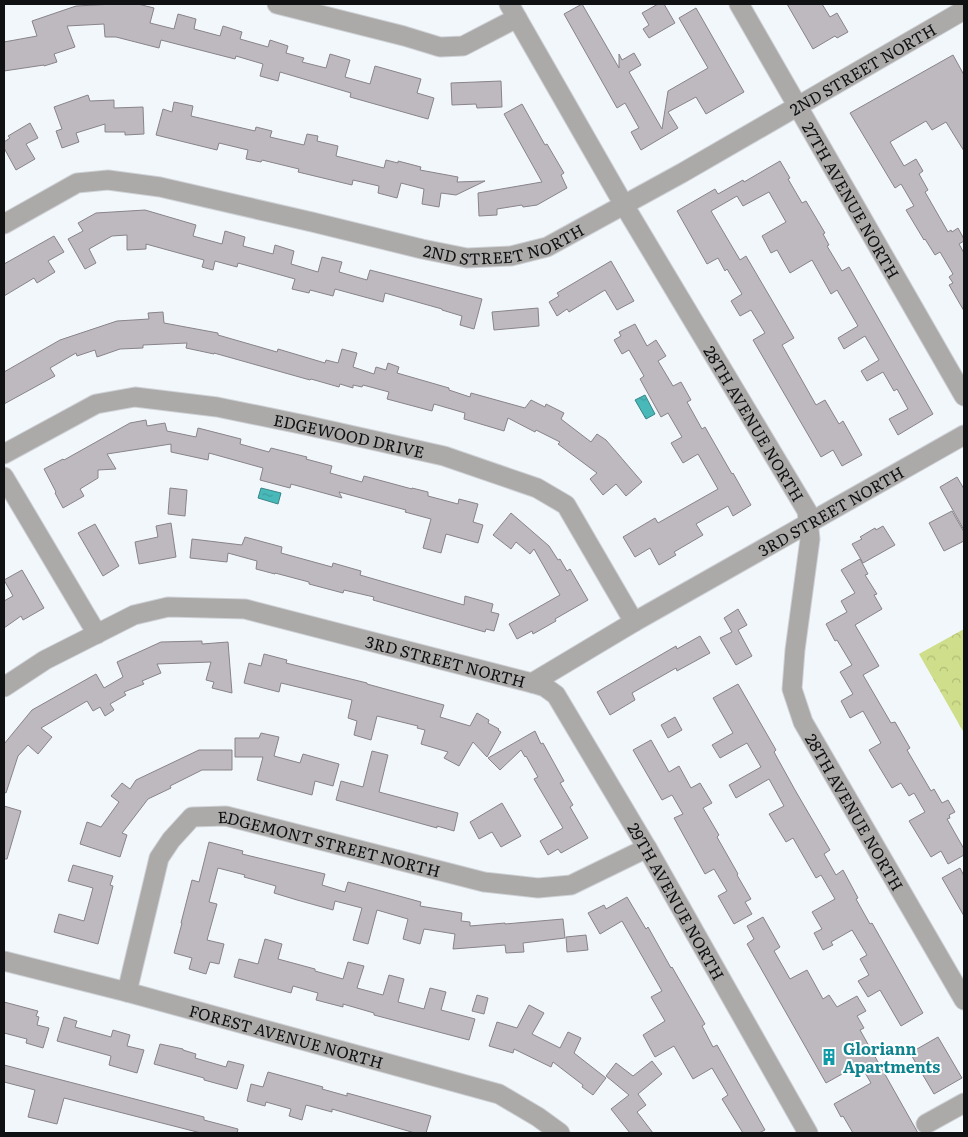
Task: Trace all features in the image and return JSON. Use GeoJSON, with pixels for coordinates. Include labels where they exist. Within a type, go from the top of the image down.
{"type":"FeatureCollection","features":[{"type":"Feature","properties":{"kind":"street"},"geometry":{"type":"LineString","coordinates":[[277,4],[440,47],[463,46],[513,11]]}},
{"type":"Feature","properties":{"kind":"street","name":"27TH AVENUE NORTH"},"geometry":{"type":"LineString","coordinates":[[739,4],[964,396]]}},
{"type":"Feature","properties":{"kind":"street","name":"2ND STREET NORTH"},"geometry":{"type":"LineString","coordinates":[[4,224],[77,183],[108,180],[160,187],[467,258],[511,256],[546,247],[624,205],[964,10]]}},
{"type":"Feature","properties":{"kind":"street","name":"28TH AVENUE NORTH"},"geometry":{"type":"LineString","coordinates":[[513,11],[624,205],[807,511],[810,539],[795,650],[792,689],[803,722],[964,1000]]}},
{"type":"Feature","properties":{"kind":"street","name":"EDGEWOOD DRIVE"},"geometry":{"type":"LineString","coordinates":[[4,454],[96,404],[135,397],[217,406],[444,456],[537,488],[566,505],[634,622]]}},
{"type":"Feature","properties":{"kind":"street","name":"3RD STREET NORTH"},"geometry":{"type":"LineString","coordinates":[[4,687],[45,660],[134,615],[168,607],[245,609],[532,682],[964,435]]}},
{"type":"Feature","properties":{"kind":"street"},"geometry":{"type":"LineString","coordinates":[[4,477],[97,634]]}},
{"type":"Feature","properties":{"kind":"street","name":"29TH AVENUE NORTH"},"geometry":{"type":"LineString","coordinates":[[532,682],[545,687],[556,695],[647,848],[808,1133]]}},
{"type":"Feature","properties":{"kind":"street","name":"EDGEMONT STREET NORTH"},"geometry":{"type":"LineString","coordinates":[[127,992],[159,858],[171,840],[192,817],[226,816],[484,882],[538,888],[571,885],[647,848]]}},
{"type":"Feature","properties":{"kind":"street","name":"FOREST AVENUE NORTH"},"geometry":{"type":"LineString","coordinates":[[4,961],[127,992],[499,1094],[538,1117],[560,1133]]}},
{"type":"Feature","properties":{"kind":"street"},"geometry":{"type":"LineString","coordinates":[[926,1124],[964,1103]]}},
{"type":"Feature","properties":{"kind":"green space"},"geometry":{"type":"Polygon","coordinates":[[[964,629],[964,733],[919,654],[964,629]]]}},
{"type":"Feature","properties":{"kind":"water"},"geometry":{"type":"Polygon","coordinates":[[[645,395],[655,414],[646,419],[635,400],[645,395]]]}},
{"type":"Feature","properties":{"kind":"water"},"geometry":{"type":"Polygon","coordinates":[[[261,488],[281,493],[278,504],[258,498],[261,488]]]}},
{"type":"Feature","properties":{"kind":"building"},"geometry":{"type":"Polygon","coordinates":[[[138,4],[154,8],[150,23],[174,29],[178,14],[196,19],[194,29],[220,36],[223,26],[242,32],[240,39],[268,47],[270,40],[288,46],[286,53],[304,58],[302,62],[326,68],[330,54],[350,60],[345,77],[370,84],[375,66],[421,79],[417,93],[434,98],[428,119],[350,97],[351,93],[280,72],[278,81],[260,76],[263,64],[236,56],[235,59],[161,40],[159,48],[116,37],[105,37],[104,24],[67,26],[75,47],[54,54],[57,62],[44,66],[4,71],[4,42],[37,36],[32,21],[76,6],[138,4]]]}},
{"type":"Feature","properties":{"kind":"building"},"geometry":{"type":"Polygon","coordinates":[[[582,4],[619,68],[619,54],[622,60],[634,53],[641,65],[629,72],[662,129],[668,91],[708,68],[679,18],[696,8],[744,92],[706,114],[696,97],[668,112],[678,128],[641,150],[631,132],[639,128],[625,103],[617,108],[564,14],[582,4]]]}},
{"type":"Feature","properties":{"kind":"building"},"geometry":{"type":"Polygon","coordinates":[[[658,4],[664,4],[675,23],[649,38],[643,29],[649,25],[642,13],[658,4]]]}},
{"type":"Feature","properties":{"kind":"building"},"geometry":{"type":"Polygon","coordinates":[[[787,4],[822,4],[830,17],[837,13],[848,32],[837,38],[835,36],[813,49],[787,4]]]}},
{"type":"Feature","properties":{"kind":"building"},"geometry":{"type":"Polygon","coordinates":[[[953,55],[964,75],[964,151],[946,122],[932,130],[926,121],[890,142],[904,166],[916,159],[923,171],[919,174],[928,190],[925,192],[948,232],[958,228],[964,239],[959,244],[964,253],[964,311],[949,285],[953,283],[949,277],[953,274],[940,252],[935,255],[906,210],[914,206],[901,184],[895,188],[850,113],[953,55]]]}},
{"type":"Feature","properties":{"kind":"building"},"geometry":{"type":"Polygon","coordinates":[[[501,81],[502,107],[477,108],[476,104],[452,105],[451,83],[501,81]]]}},
{"type":"Feature","properties":{"kind":"building"},"geometry":{"type":"Polygon","coordinates":[[[88,95],[90,101],[114,100],[114,108],[143,107],[144,134],[125,135],[125,132],[105,132],[105,124],[76,133],[79,142],[62,148],[56,131],[62,129],[54,107],[88,95]]]}},
{"type":"Feature","properties":{"kind":"building"},"geometry":{"type":"Polygon","coordinates":[[[174,102],[193,106],[191,116],[255,131],[256,127],[272,131],[270,137],[304,145],[307,134],[318,136],[317,141],[338,146],[336,156],[384,168],[386,160],[398,163],[398,161],[421,167],[420,170],[458,177],[457,182],[485,181],[456,195],[441,193],[439,207],[422,204],[424,189],[401,183],[397,198],[378,193],[379,186],[353,180],[352,185],[298,172],[299,169],[262,160],[261,162],[246,159],[248,150],[219,143],[217,150],[156,135],[163,109],[172,112],[174,102]]]}},
{"type":"Feature","properties":{"kind":"building"},"geometry":{"type":"Polygon","coordinates":[[[522,104],[545,145],[547,144],[564,173],[561,175],[567,188],[537,205],[497,209],[497,215],[479,216],[478,193],[542,182],[504,114],[522,104]]]}},
{"type":"Feature","properties":{"kind":"building"},"geometry":{"type":"Polygon","coordinates":[[[30,123],[38,138],[26,144],[35,159],[16,170],[4,148],[4,142],[10,138],[8,136],[30,123]]]}},
{"type":"Feature","properties":{"kind":"building"},"geometry":{"type":"Polygon","coordinates":[[[780,161],[802,203],[806,201],[825,233],[823,234],[829,245],[827,246],[842,271],[849,267],[933,414],[898,435],[889,419],[908,409],[897,389],[894,391],[883,372],[867,381],[861,371],[879,360],[865,336],[844,349],[838,338],[858,326],[837,290],[831,294],[812,260],[790,273],[777,250],[771,253],[762,236],[786,222],[769,192],[743,206],[737,196],[711,211],[740,260],[746,256],[794,338],[782,345],[816,405],[825,400],[839,424],[843,421],[862,455],[842,466],[833,450],[821,457],[753,340],[765,333],[751,310],[740,316],[731,301],[742,294],[727,269],[725,271],[718,258],[707,264],[677,211],[715,189],[718,194],[743,180],[744,182],[780,161]]]}},
{"type":"Feature","properties":{"kind":"building"},"geometry":{"type":"Polygon","coordinates":[[[145,210],[196,225],[193,236],[222,244],[225,231],[245,237],[243,246],[273,254],[275,245],[294,251],[291,264],[318,272],[322,257],[342,262],[339,272],[367,280],[370,270],[482,299],[474,329],[460,325],[462,316],[385,293],[383,302],[335,289],[333,296],[310,290],[309,293],[292,289],[295,279],[238,263],[237,267],[215,261],[213,270],[202,267],[204,260],[146,244],[146,249],[127,250],[127,235],[112,236],[89,249],[96,263],[85,269],[68,239],[83,231],[78,223],[96,213],[145,210]]]}},
{"type":"Feature","properties":{"kind":"building"},"geometry":{"type":"Polygon","coordinates":[[[54,236],[64,252],[48,261],[55,272],[37,283],[34,278],[4,296],[4,264],[54,236]]]}},
{"type":"Feature","properties":{"kind":"building"},"geometry":{"type":"Polygon","coordinates":[[[611,261],[634,301],[617,310],[605,290],[569,312],[567,309],[557,316],[549,302],[559,296],[557,293],[611,261]]]}},
{"type":"Feature","properties":{"kind":"building"},"geometry":{"type":"Polygon","coordinates":[[[538,308],[539,326],[494,330],[492,312],[538,308]]]}},
{"type":"Feature","properties":{"kind":"building"},"geometry":{"type":"Polygon","coordinates":[[[163,312],[164,323],[218,333],[218,335],[277,352],[278,349],[325,363],[326,360],[338,363],[342,349],[357,353],[353,367],[374,374],[376,367],[386,370],[388,363],[399,367],[397,373],[449,388],[449,390],[470,397],[471,393],[525,408],[531,400],[545,407],[546,404],[564,413],[561,419],[591,442],[597,434],[606,440],[642,482],[626,496],[616,484],[603,495],[590,479],[597,473],[558,444],[560,442],[508,418],[504,431],[464,419],[465,413],[434,404],[432,411],[387,399],[389,392],[363,385],[362,387],[353,385],[353,388],[340,384],[339,387],[310,380],[214,353],[186,348],[187,343],[143,345],[143,348],[120,349],[97,357],[95,350],[77,356],[76,353],[50,368],[55,376],[4,404],[4,372],[60,340],[117,321],[149,319],[148,313],[163,312]]]}},
{"type":"Feature","properties":{"kind":"building"},"geometry":{"type":"Polygon","coordinates":[[[635,324],[647,346],[656,340],[666,356],[658,361],[673,386],[681,382],[691,400],[687,402],[702,429],[705,427],[751,505],[733,516],[728,506],[696,524],[703,535],[674,552],[676,555],[659,565],[650,548],[635,557],[623,537],[655,518],[658,523],[718,489],[698,454],[683,463],[671,443],[682,437],[668,413],[661,417],[640,379],[644,376],[629,350],[622,354],[614,340],[621,336],[619,332],[635,324]]]}},
{"type":"Feature","properties":{"kind":"building"},"geometry":{"type":"Polygon","coordinates":[[[146,420],[147,426],[165,423],[167,431],[196,437],[198,428],[241,439],[240,444],[269,452],[271,448],[307,457],[306,459],[332,466],[330,473],[362,482],[364,476],[428,492],[428,496],[458,504],[459,499],[478,504],[473,522],[483,525],[478,543],[446,534],[441,553],[423,548],[431,519],[405,512],[406,510],[339,492],[342,498],[291,484],[290,488],[260,480],[263,468],[209,453],[208,460],[171,452],[171,444],[107,454],[116,469],[98,470],[98,478],[80,489],[84,496],[63,508],[44,469],[130,423],[146,420]]]}},
{"type":"Feature","properties":{"kind":"building"},"geometry":{"type":"Polygon","coordinates":[[[957,477],[964,489],[964,530],[940,487],[957,477]]]}},
{"type":"Feature","properties":{"kind":"building"},"geometry":{"type":"Polygon","coordinates":[[[170,488],[187,490],[185,516],[168,514],[170,488]]]}},
{"type":"Feature","properties":{"kind":"building"},"geometry":{"type":"Polygon","coordinates":[[[952,511],[964,532],[964,541],[944,551],[929,523],[952,511]]]}},
{"type":"Feature","properties":{"kind":"building"},"geometry":{"type":"Polygon","coordinates":[[[511,513],[549,546],[567,571],[570,569],[588,600],[533,634],[532,631],[517,639],[509,624],[560,595],[534,549],[530,554],[516,542],[511,549],[493,535],[511,513]]]}},
{"type":"Feature","properties":{"kind":"building"},"geometry":{"type":"Polygon","coordinates":[[[171,523],[176,557],[139,564],[135,542],[158,537],[156,526],[171,523]]]}},
{"type":"Feature","properties":{"kind":"building"},"geometry":{"type":"Polygon","coordinates":[[[95,524],[119,566],[103,576],[78,533],[95,524]]]}},
{"type":"Feature","properties":{"kind":"building"},"geometry":{"type":"Polygon","coordinates":[[[883,526],[895,545],[863,563],[852,544],[862,539],[860,537],[875,528],[876,530],[883,526]]]}},
{"type":"Feature","properties":{"kind":"building"},"geometry":{"type":"Polygon","coordinates":[[[245,537],[282,547],[281,553],[332,567],[333,563],[361,571],[360,575],[464,605],[465,596],[493,604],[491,612],[499,614],[494,631],[486,629],[485,632],[373,600],[374,597],[344,590],[343,593],[309,584],[309,582],[256,569],[257,561],[228,553],[227,562],[190,558],[192,539],[242,545],[245,537]]]}},
{"type":"Feature","properties":{"kind":"building"},"geometry":{"type":"Polygon","coordinates":[[[860,559],[868,574],[865,575],[877,594],[874,595],[882,609],[855,625],[879,666],[863,675],[891,723],[895,722],[910,748],[907,750],[931,791],[934,789],[942,803],[948,800],[955,812],[949,815],[950,818],[947,819],[964,849],[964,855],[948,864],[941,851],[931,857],[909,821],[925,812],[914,793],[909,796],[901,783],[892,788],[869,750],[881,743],[863,711],[850,718],[841,701],[853,694],[840,672],[852,665],[837,640],[835,641],[826,624],[847,612],[841,601],[855,593],[841,570],[860,559]]]}},
{"type":"Feature","properties":{"kind":"building"},"geometry":{"type":"Polygon","coordinates":[[[22,570],[44,608],[23,620],[21,616],[4,628],[4,601],[13,596],[4,580],[22,570]]]}},
{"type":"Feature","properties":{"kind":"building"},"geometry":{"type":"Polygon","coordinates":[[[738,609],[747,625],[738,630],[752,656],[736,665],[720,638],[732,632],[724,618],[738,609]]]}},
{"type":"Feature","properties":{"kind":"building"},"geometry":{"type":"Polygon","coordinates":[[[700,636],[710,653],[677,671],[676,668],[632,693],[635,700],[610,715],[597,692],[676,646],[677,649],[700,636]]]}},
{"type":"Feature","properties":{"kind":"building"},"geometry":{"type":"Polygon","coordinates":[[[202,641],[202,644],[228,642],[232,693],[212,688],[214,682],[206,680],[211,662],[157,664],[161,673],[142,681],[144,684],[124,692],[126,695],[110,704],[114,710],[105,716],[100,707],[93,711],[87,701],[41,728],[52,737],[38,754],[28,745],[18,756],[6,793],[4,792],[4,744],[32,710],[96,674],[104,688],[123,677],[117,662],[161,642],[202,641]]]}},
{"type":"Feature","properties":{"kind":"building"},"geometry":{"type":"Polygon","coordinates":[[[264,654],[287,660],[286,663],[444,705],[440,717],[470,726],[477,713],[489,720],[488,723],[501,732],[487,757],[473,742],[459,766],[444,758],[448,752],[421,744],[425,730],[417,728],[418,726],[377,716],[371,740],[354,735],[357,721],[348,718],[352,700],[281,683],[279,692],[244,683],[249,663],[261,666],[264,654]]]}},
{"type":"Feature","properties":{"kind":"building"},"geometry":{"type":"Polygon","coordinates":[[[738,684],[776,750],[774,752],[795,790],[830,850],[824,854],[836,875],[843,870],[858,898],[856,899],[870,924],[872,923],[923,1013],[901,1026],[880,990],[868,997],[858,981],[869,975],[860,959],[867,955],[852,930],[831,942],[833,945],[823,950],[814,933],[822,929],[812,912],[835,899],[821,875],[816,878],[793,838],[786,842],[769,814],[784,806],[769,779],[736,798],[729,785],[761,767],[747,743],[720,758],[712,745],[733,733],[713,698],[738,684]]]}},
{"type":"Feature","properties":{"kind":"building"},"geometry":{"type":"Polygon","coordinates":[[[675,717],[682,730],[668,738],[661,725],[675,717]]]}},
{"type":"Feature","properties":{"kind":"building"},"geometry":{"type":"Polygon","coordinates":[[[535,731],[564,781],[560,783],[573,805],[570,807],[588,838],[561,853],[558,849],[548,855],[540,841],[563,828],[534,779],[538,777],[526,756],[521,750],[500,770],[488,758],[535,731]]]}},
{"type":"Feature","properties":{"kind":"building"},"geometry":{"type":"Polygon","coordinates":[[[261,733],[279,737],[274,756],[300,763],[303,754],[339,764],[333,786],[315,781],[312,795],[257,780],[263,757],[235,757],[235,738],[259,738],[261,733]]]}},
{"type":"Feature","properties":{"kind":"building"},"geometry":{"type":"Polygon","coordinates":[[[651,740],[669,772],[679,766],[691,788],[700,783],[712,803],[703,808],[719,835],[717,837],[751,899],[745,902],[752,914],[734,924],[718,896],[727,891],[714,869],[705,874],[674,818],[683,814],[672,795],[662,800],[633,750],[651,740]]]}},
{"type":"Feature","properties":{"kind":"building"},"geometry":{"type":"Polygon","coordinates":[[[199,750],[232,750],[232,770],[202,770],[148,799],[122,833],[127,835],[120,857],[80,844],[87,822],[101,827],[119,802],[111,796],[122,783],[130,789],[136,780],[199,750]]]}},
{"type":"Feature","properties":{"kind":"building"},"geometry":{"type":"Polygon","coordinates":[[[372,751],[388,755],[379,792],[458,813],[454,831],[336,800],[341,781],[363,787],[372,751]]]}},
{"type":"Feature","properties":{"kind":"building"},"geometry":{"type":"Polygon","coordinates":[[[502,803],[521,836],[501,847],[492,832],[479,839],[470,822],[502,803]]]}},
{"type":"Feature","properties":{"kind":"building"},"geometry":{"type":"Polygon","coordinates":[[[4,806],[21,811],[7,859],[4,859],[4,806]]]}},
{"type":"Feature","properties":{"kind":"building"},"geometry":{"type":"Polygon","coordinates":[[[209,842],[243,851],[242,854],[325,874],[322,885],[345,892],[348,882],[421,902],[420,906],[462,913],[461,921],[470,922],[470,926],[563,919],[565,938],[523,943],[524,952],[506,953],[505,945],[453,949],[455,934],[424,929],[420,944],[403,939],[408,919],[377,910],[368,944],[353,940],[362,908],[335,901],[333,910],[274,893],[276,886],[218,868],[209,902],[217,904],[207,940],[224,944],[219,964],[210,962],[206,974],[189,969],[192,958],[174,953],[192,880],[199,882],[209,842]]]}},
{"type":"Feature","properties":{"kind":"building"},"geometry":{"type":"Polygon","coordinates":[[[73,865],[113,876],[110,885],[113,886],[98,944],[54,932],[59,914],[84,921],[93,888],[68,881],[73,865]]]}},
{"type":"Feature","properties":{"kind":"building"},"geometry":{"type":"Polygon","coordinates":[[[960,868],[964,876],[964,916],[942,878],[960,868]]]}},
{"type":"Feature","properties":{"kind":"building"},"geometry":{"type":"Polygon","coordinates":[[[627,897],[672,967],[705,1024],[702,1026],[713,1047],[717,1045],[765,1130],[759,1133],[743,1133],[722,1099],[728,1095],[712,1068],[693,1079],[674,1046],[655,1057],[643,1035],[665,1021],[651,997],[662,991],[622,921],[600,934],[588,913],[604,905],[606,909],[627,897]]]}},
{"type":"Feature","properties":{"kind":"building"},"geometry":{"type":"Polygon","coordinates":[[[763,917],[780,947],[774,951],[790,979],[807,970],[823,999],[829,995],[837,1007],[857,996],[866,1011],[857,1016],[864,1028],[860,1030],[918,1133],[853,1133],[843,1116],[841,1117],[834,1104],[871,1083],[860,1064],[826,1083],[747,944],[754,939],[747,926],[763,917]]]}},
{"type":"Feature","properties":{"kind":"building"},"geometry":{"type":"Polygon","coordinates":[[[586,935],[588,950],[567,952],[566,937],[586,935]]]}},
{"type":"Feature","properties":{"kind":"building"},"geometry":{"type":"Polygon","coordinates":[[[265,939],[282,944],[278,959],[343,979],[348,962],[364,966],[357,988],[383,995],[389,975],[404,979],[398,1002],[424,1009],[430,988],[446,992],[441,1010],[475,1019],[469,1040],[374,1015],[374,1013],[343,1004],[343,1007],[316,1000],[318,993],[293,986],[291,993],[234,977],[239,959],[258,964],[265,939]]]}},
{"type":"Feature","properties":{"kind":"building"},"geometry":{"type":"Polygon","coordinates":[[[477,995],[488,998],[484,1014],[472,1011],[477,995]]]}},
{"type":"Feature","properties":{"kind":"building"},"geometry":{"type":"Polygon","coordinates":[[[4,1002],[38,1011],[36,1016],[39,1017],[37,1025],[49,1028],[43,1048],[26,1043],[27,1039],[4,1033],[4,1002]]]}},
{"type":"Feature","properties":{"kind":"building"},"geometry":{"type":"Polygon","coordinates":[[[529,1005],[544,1013],[532,1034],[560,1048],[568,1032],[581,1038],[574,1053],[606,1078],[593,1095],[553,1062],[551,1067],[514,1049],[513,1053],[489,1046],[497,1022],[517,1028],[529,1005]]]}},
{"type":"Feature","properties":{"kind":"building"},"geometry":{"type":"Polygon","coordinates":[[[64,1017],[77,1021],[75,1027],[111,1037],[113,1030],[130,1035],[127,1046],[144,1050],[137,1073],[109,1065],[111,1056],[57,1041],[64,1017]]]}},
{"type":"Feature","properties":{"kind":"building"},"geometry":{"type":"Polygon","coordinates":[[[938,1037],[962,1078],[934,1094],[910,1053],[938,1037]]]}},
{"type":"Feature","properties":{"kind":"building"},"geometry":{"type":"Polygon","coordinates":[[[160,1044],[183,1049],[196,1054],[195,1058],[226,1067],[228,1061],[244,1065],[237,1089],[154,1064],[160,1044]]]}},
{"type":"Feature","properties":{"kind":"building"},"geometry":{"type":"Polygon","coordinates":[[[652,1061],[662,1074],[638,1094],[646,1105],[637,1112],[653,1133],[630,1133],[611,1109],[629,1095],[606,1076],[616,1063],[633,1076],[652,1061]]]}},
{"type":"Feature","properties":{"kind":"building"},"geometry":{"type":"Polygon","coordinates":[[[4,1065],[204,1117],[204,1120],[238,1129],[237,1133],[201,1133],[64,1098],[57,1124],[28,1117],[35,1090],[4,1082],[4,1065]]]}},
{"type":"Feature","properties":{"kind":"building"},"geometry":{"type":"Polygon","coordinates":[[[268,1072],[323,1087],[322,1089],[347,1096],[347,1093],[431,1116],[426,1133],[415,1133],[332,1109],[332,1112],[306,1105],[302,1120],[289,1116],[291,1109],[266,1102],[265,1106],[247,1101],[251,1084],[263,1087],[268,1072]]]}},
{"type":"Feature","properties":{"kind":"place","name":"Gloriann Apartments"},"geometry":{"type":"Point","coordinates":[829,1057]}}]}
